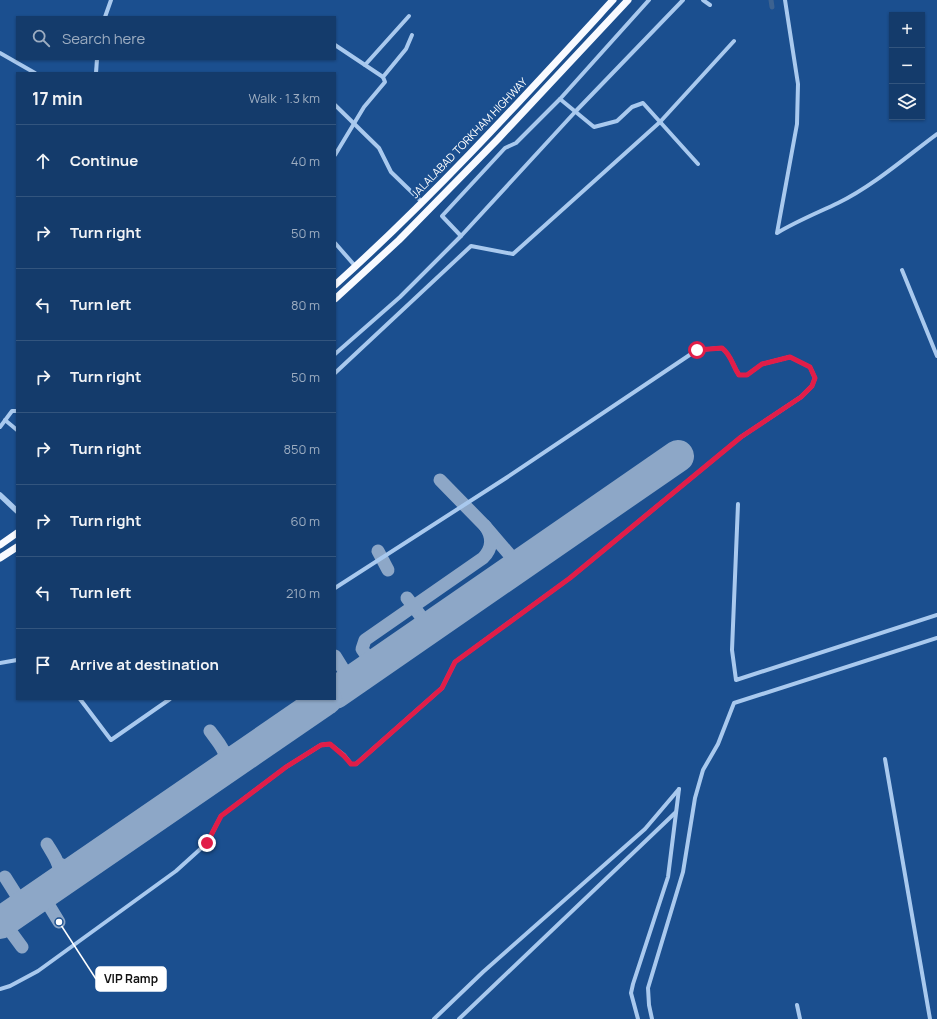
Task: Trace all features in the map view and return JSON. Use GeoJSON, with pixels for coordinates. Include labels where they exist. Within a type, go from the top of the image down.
{"type":"FeatureCollection","features":[{"type":"Feature","properties":{"kind":"highway","name":"JALALABAD TORKHAM HIGHWAY"},"geometry":{"type":"LineString","coordinates":[[336,284],[392,233],[491,132],[613,0]]}},
{"type":"Feature","properties":{"kind":"highway"},"geometry":{"type":"LineString","coordinates":[[336,298],[399,240],[498,139],[628,0]]}},
{"type":"Feature","properties":{"kind":"highway"},"geometry":{"type":"LineString","coordinates":[[0,545],[16,534]]}},
{"type":"Feature","properties":{"kind":"highway"},"geometry":{"type":"LineString","coordinates":[[0,558],[16,548]]}},
{"type":"Feature","properties":{"kind":"street"},"geometry":{"type":"LineString","coordinates":[[105,16],[111,0]]}},
{"type":"Feature","properties":{"kind":"street"},"geometry":{"type":"LineString","coordinates":[[461,236],[442,216],[505,148],[516,143],[560,99],[649,0]]}},
{"type":"Feature","properties":{"kind":"street"},"geometry":{"type":"LineString","coordinates":[[336,353],[400,297],[461,236],[575,112],[683,0]]}},
{"type":"Feature","properties":{"kind":"street"},"geometry":{"type":"LineString","coordinates":[[703,0],[710,5]]}},
{"type":"Feature","properties":{"kind":"street"},"geometry":{"type":"LineString","coordinates":[[785,0],[798,84],[797,124],[777,233],[822,209],[838,203],[876,179],[937,134]]}},
{"type":"Feature","properties":{"kind":"street"},"geometry":{"type":"LineString","coordinates":[[365,65],[409,16]]}},
{"type":"Feature","properties":{"kind":"street"},"geometry":{"type":"LineString","coordinates":[[383,77],[406,49],[412,36]]}},
{"type":"Feature","properties":{"kind":"street"},"geometry":{"type":"LineString","coordinates":[[336,372],[471,246],[513,254],[660,122],[734,42]]}},
{"type":"Feature","properties":{"kind":"street"},"geometry":{"type":"LineString","coordinates":[[336,46],[383,77],[385,82],[374,93],[336,153]]}},
{"type":"Feature","properties":{"kind":"street"},"geometry":{"type":"LineString","coordinates":[[0,53],[34,72]]}},
{"type":"Feature","properties":{"kind":"street"},"geometry":{"type":"LineString","coordinates":[[96,72],[97,60]]}},
{"type":"Feature","properties":{"kind":"street"},"geometry":{"type":"LineString","coordinates":[[560,99],[594,127],[617,121],[632,107],[643,103],[698,164]]}},
{"type":"Feature","properties":{"kind":"street"},"geometry":{"type":"LineString","coordinates":[[336,106],[380,148],[391,172],[422,202]]}},
{"type":"Feature","properties":{"kind":"street"},"geometry":{"type":"LineString","coordinates":[[336,244],[356,267]]}},
{"type":"Feature","properties":{"kind":"street"},"geometry":{"type":"LineString","coordinates":[[902,270],[937,356]]}},
{"type":"Feature","properties":{"kind":"street"},"geometry":{"type":"LineString","coordinates":[[0,989],[10,986],[38,971],[176,871],[207,843],[221,816],[286,767],[321,745],[330,744],[351,764],[356,764],[442,688],[455,662],[570,578],[741,437],[801,397],[812,386],[815,378],[810,367],[790,357],[762,364],[747,375],[739,375],[733,366],[730,354],[722,348],[697,350],[336,587]]}},
{"type":"Feature","properties":{"kind":"street"},"geometry":{"type":"LineString","coordinates":[[0,427],[12,412],[16,411]]}},
{"type":"Feature","properties":{"kind":"street"},"geometry":{"type":"LineString","coordinates":[[5,420],[16,429]]}},
{"type":"Feature","properties":{"kind":"street"},"geometry":{"type":"LineString","coordinates":[[0,494],[16,510]]}},
{"type":"Feature","properties":{"kind":"street"},"geometry":{"type":"LineString","coordinates":[[738,504],[732,650],[736,680],[937,615]]}},
{"type":"Feature","properties":{"kind":"street"},"geometry":{"type":"LineString","coordinates":[[652,1019],[648,988],[683,872],[695,798],[703,770],[718,744],[734,703],[937,638]]}},
{"type":"Feature","properties":{"kind":"street"},"geometry":{"type":"LineString","coordinates":[[0,663],[16,660]]}},
{"type":"Feature","properties":{"kind":"street"},"geometry":{"type":"LineString","coordinates":[[81,700],[111,740],[169,700]]}},
{"type":"Feature","properties":{"kind":"street"},"geometry":{"type":"LineString","coordinates":[[885,759],[930,1019]]}},
{"type":"Feature","properties":{"kind":"street"},"geometry":{"type":"LineString","coordinates":[[434,1019],[483,972],[645,829],[679,789],[668,877],[633,984],[632,993],[638,1019]]}},
{"type":"Feature","properties":{"kind":"street"},"geometry":{"type":"LineString","coordinates":[[460,1019],[676,812]]}},
{"type":"Feature","properties":{"kind":"street"},"geometry":{"type":"LineString","coordinates":[[797,1005],[800,1019]]}},
{"type":"Feature","properties":{"kind":"waterway"},"geometry":{"type":"LineString","coordinates":[[771,0],[772,7]]}},
{"type":"Feature","properties":{"kind":"taxiway"},"geometry":{"type":"LineString","coordinates":[[440,480],[485,526],[515,561],[515,569]]}},
{"type":"Feature","properties":{"kind":"taxiway"},"geometry":{"type":"LineString","coordinates":[[374,666],[362,649],[365,640],[483,558],[489,550],[491,542],[491,538],[485,526]]}},
{"type":"Feature","properties":{"kind":"taxiway"},"geometry":{"type":"LineString","coordinates":[[378,551],[388,570]]}},
{"type":"Feature","properties":{"kind":"taxiway"},"geometry":{"type":"LineString","coordinates":[[514,559],[519,562],[528,560]]}},
{"type":"Feature","properties":{"kind":"taxiway"},"geometry":{"type":"LineString","coordinates":[[407,598],[426,623],[424,632]]}},
{"type":"Feature","properties":{"kind":"taxiway"},"geometry":{"type":"LineString","coordinates":[[426,623],[433,624],[440,621]]}},
{"type":"Feature","properties":{"kind":"taxiway"},"geometry":{"type":"LineString","coordinates":[[336,658],[348,677],[346,684],[342,688]]}},
{"type":"Feature","properties":{"kind":"taxiway"},"geometry":{"type":"LineString","coordinates":[[347,673],[353,678],[362,675]]}},
{"type":"Feature","properties":{"kind":"taxiway"},"geometry":{"type":"LineString","coordinates":[[210,731],[222,748],[225,758],[221,769],[216,775]]}},
{"type":"Feature","properties":{"kind":"taxiway"},"geometry":{"type":"LineString","coordinates":[[225,752],[234,756],[255,748]]}},
{"type":"Feature","properties":{"kind":"taxiway"},"geometry":{"type":"LineString","coordinates":[[47,844],[59,867],[57,877],[48,890]]}},
{"type":"Feature","properties":{"kind":"taxiway"},"geometry":{"type":"LineString","coordinates":[[59,864],[72,868],[89,861]]}},
{"type":"Feature","properties":{"kind":"taxiway"},"geometry":{"type":"LineString","coordinates":[[5,877],[24,907]]}},
{"type":"Feature","properties":{"kind":"taxiway"},"geometry":{"type":"LineString","coordinates":[[42,894],[59,922]]}},
{"type":"Feature","properties":{"kind":"taxiway"},"geometry":{"type":"LineString","coordinates":[[3,921],[22,947]]}},
{"type":"Feature","properties":{"kind":"runway"},"geometry":{"type":"LineString","coordinates":[[336,692],[678,456]]}},
{"type":"Feature","properties":{"kind":"runway"},"geometry":{"type":"LineString","coordinates":[[0,923],[325,700]]}},
{"type":"Feature","properties":{"kind":"place","name":"VIP Ramp"},"geometry":{"type":"Point","coordinates":[59,922]}},
{"type":"Feature","properties":{"kind":"route"},"geometry":{"type":"LineString","coordinates":[[207,843],[221,816],[286,767],[321,745],[330,744],[351,764],[356,764],[442,688],[455,662],[570,578],[741,437],[801,397],[812,386],[815,378],[810,367],[790,357],[762,364],[747,375],[739,375],[733,366],[730,354],[722,348],[714,347],[697,350]]}}]}
